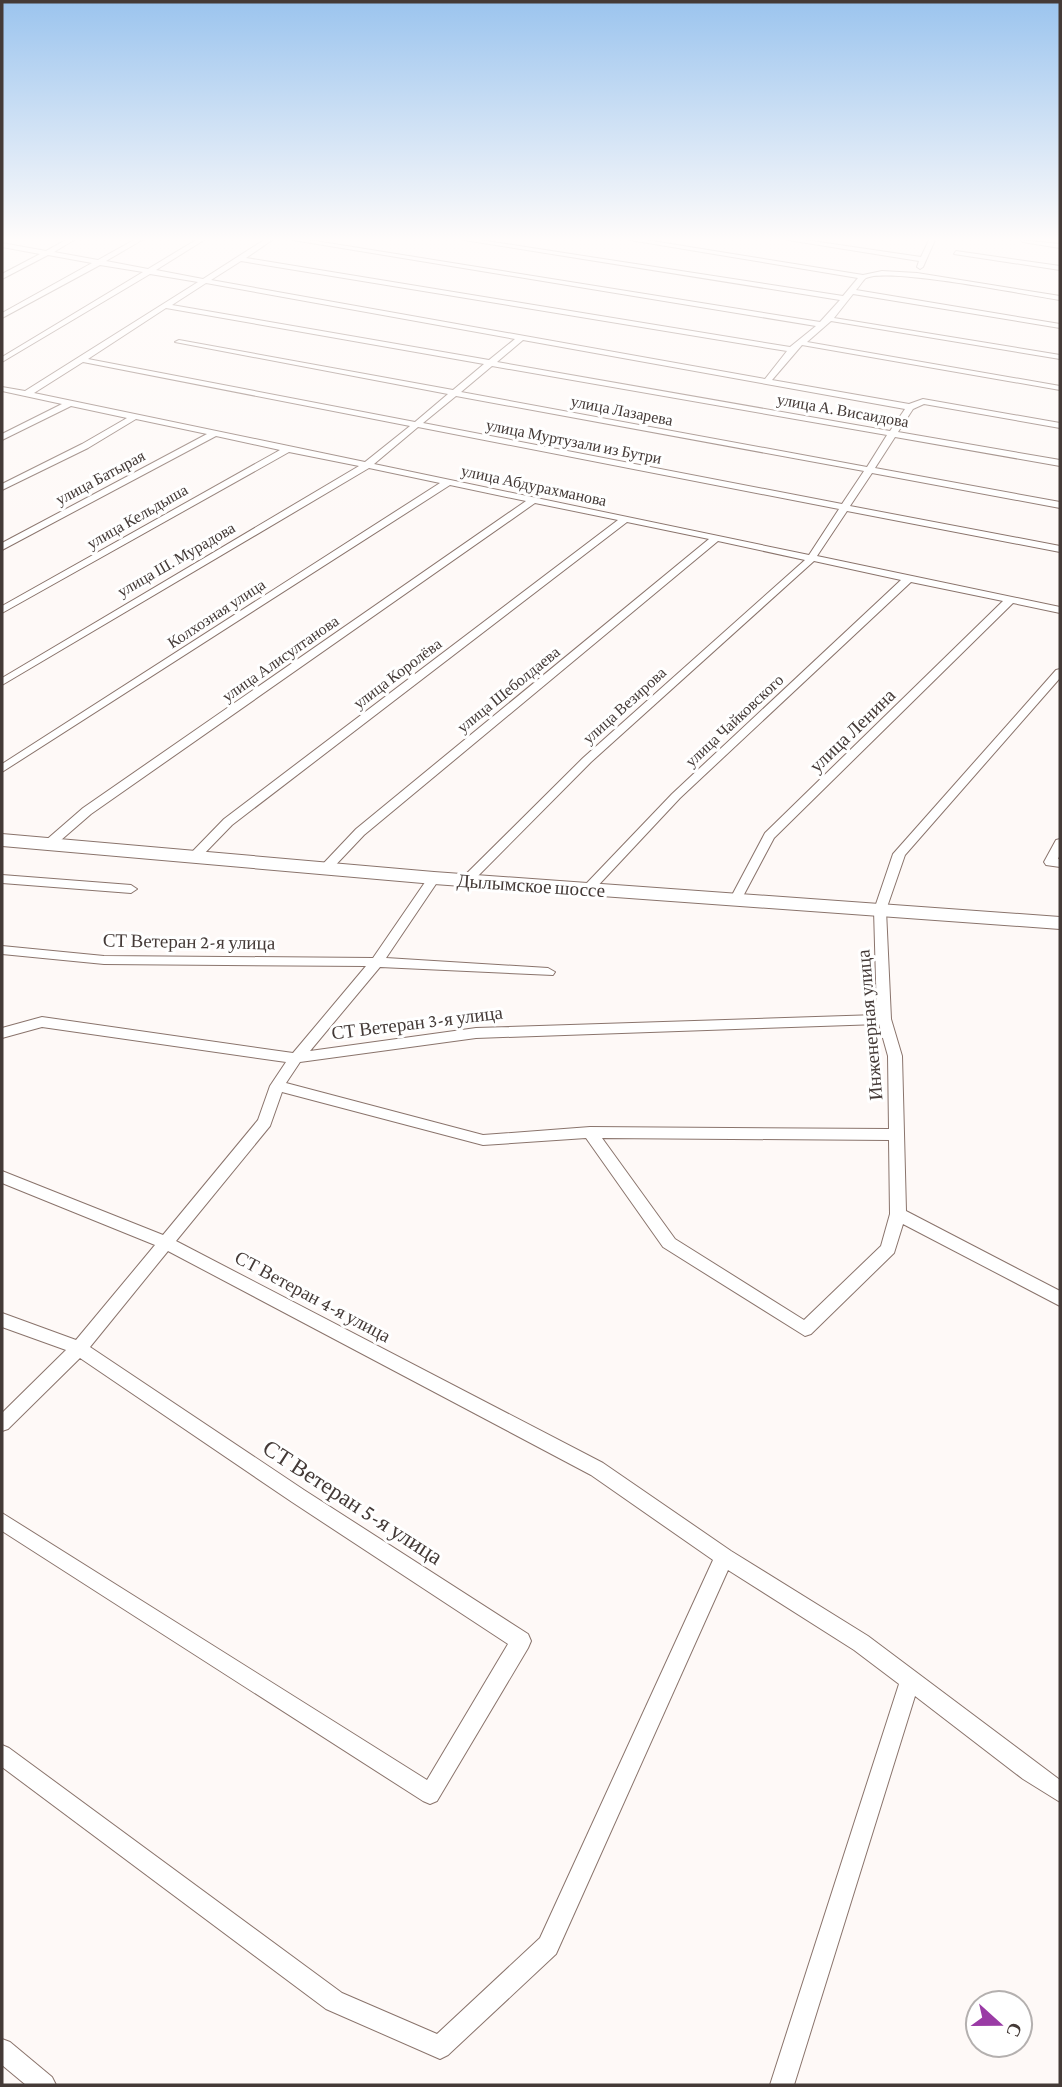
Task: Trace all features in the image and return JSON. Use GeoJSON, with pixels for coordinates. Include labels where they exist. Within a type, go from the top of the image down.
{"type":"FeatureCollection","features":[{"type":"Feature","properties":{"kind":"main road","name":"Дылымское шоссе"},"geometry":{"type":"LineString","coordinates":[[2,840],[466,881],[1060,922]]}},
{"type":"Feature","properties":{"kind":"street"},"geometry":{"type":"LineString","coordinates":[[2,360],[39,337]]}},
{"type":"Feature","properties":{"kind":"street"},"geometry":{"type":"LineString","coordinates":[[27,394],[117,337]]}},
{"type":"Feature","properties":{"kind":"street","name":"улица А. Висаидова"},"geometry":{"type":"LineString","coordinates":[[347,337],[1060,463]]}},
{"type":"Feature","properties":{"kind":"street","name":"улица Ш. Мурадова"},"geometry":{"type":"LineString","coordinates":[[2,682],[366,466],[521,337]]}},
{"type":"Feature","properties":{"kind":"street"},"geometry":{"type":"LineString","coordinates":[[524,337],[910,407],[923,401],[1060,425]]}},
{"type":"Feature","properties":{"kind":"street"},"geometry":{"type":"LineString","coordinates":[[716,337],[792,350]]}},
{"type":"Feature","properties":{"kind":"street"},"geometry":{"type":"LineString","coordinates":[[767,381],[792,350],[807,337]]}},
{"type":"Feature","properties":{"kind":"street"},"geometry":{"type":"LineString","coordinates":[[928,337],[1060,357]]}},
{"type":"Feature","properties":{"kind":"street","name":"улица Лазарева"},"geometry":{"type":"LineString","coordinates":[[179,342],[1060,505]]}},
{"type":"Feature","properties":{"kind":"street"},"geometry":{"type":"LineString","coordinates":[[801,343],[1060,388]]}},
{"type":"Feature","properties":{"kind":"street","name":"улица Муртузали из Бутри"},"geometry":{"type":"LineString","coordinates":[[83,360],[1060,549]]}},
{"type":"Feature","properties":{"kind":"street","name":"улица Абдурахманова"},"geometry":{"type":"LineString","coordinates":[[2,389],[1060,610]]}},
{"type":"Feature","properties":{"kind":"street"},"geometry":{"type":"LineString","coordinates":[[2,437],[71,403]]}},
{"type":"Feature","properties":{"kind":"street","name":"улица Везирова"},"geometry":{"type":"LineString","coordinates":[[466,881],[587,760],[811,559],[910,407]]}},
{"type":"Feature","properties":{"kind":"street"},"geometry":{"type":"LineString","coordinates":[[2,487],[85,446],[134,417]]}},
{"type":"Feature","properties":{"kind":"street","name":"улица Батырая"},"geometry":{"type":"LineString","coordinates":[[2,547],[214,434]]}},
{"type":"Feature","properties":{"kind":"street","name":"улица Кельдыша"},"geometry":{"type":"LineString","coordinates":[[2,610],[287,449]]}},
{"type":"Feature","properties":{"kind":"street","name":"Колхозная улица"},"geometry":{"type":"LineString","coordinates":[[2,769],[447,483]]}},
{"type":"Feature","properties":{"kind":"street","name":"улица Алисултанова"},"geometry":{"type":"LineString","coordinates":[[49,844],[87,811],[532,501]]}},
{"type":"Feature","properties":{"kind":"street","name":"улица Королёва"},"geometry":{"type":"LineString","coordinates":[[194,857],[228,822],[624,520]]}},
{"type":"Feature","properties":{"kind":"street","name":"улица Шеболдаева"},"geometry":{"type":"LineString","coordinates":[[325,869],[360,832],[715,539]]}},
{"type":"Feature","properties":{"kind":"street","name":"улица Чайковского"},"geometry":{"type":"LineString","coordinates":[[588,889],[676,796],[908,579]]}},
{"type":"Feature","properties":{"kind":"street","name":"улица Ленина"},"geometry":{"type":"LineString","coordinates":[[736,899],[769,836],[1010,600]]}},
{"type":"Feature","properties":{"kind":"street","name":"Инженерная улица"},"geometry":{"type":"LineString","coordinates":[[898,1214],[894,1056],[884,1019],[880,910],[899,854],[1060,672]]}},
{"type":"Feature","properties":{"kind":"street"},"geometry":{"type":"LineString","coordinates":[[1060,843],[1050,862],[1060,863]]}},
{"type":"Feature","properties":{"kind":"street"},"geometry":{"type":"LineString","coordinates":[[2,1424],[79,1348],[265,1122],[277,1086],[296,1058],[377,962],[434,878]]}},
{"type":"Feature","properties":{"kind":"street"},"geometry":{"type":"LineString","coordinates":[[2,879],[131,889]]}},
{"type":"Feature","properties":{"kind":"street","name":"СТ Ветеран 2-я улица"},"geometry":{"type":"LineString","coordinates":[[2,950],[104,960],[377,962],[548,972]]}},
{"type":"Feature","properties":{"kind":"street","name":"СТ Ветеран 3-я улица"},"geometry":{"type":"LineString","coordinates":[[2,1032],[42,1022],[296,1058],[476,1033],[884,1019]]}},
{"type":"Feature","properties":{"kind":"street"},"geometry":{"type":"LineString","coordinates":[[277,1086],[483,1140],[590,1132],[896,1135]]}},
{"type":"Feature","properties":{"kind":"street"},"geometry":{"type":"LineString","coordinates":[[590,1132],[669,1243],[806,1329],[888,1249],[898,1214],[1060,1299]]}},
{"type":"Feature","properties":{"kind":"street","name":"СТ Ветеран 4-я улица"},"geometry":{"type":"LineString","coordinates":[[2,1177],[166,1243],[597,1469],[724,1557],[861,1643],[1030,1772],[1060,1791]]}},
{"type":"Feature","properties":{"kind":"street","name":"СТ Ветеран 5-я улица"},"geometry":{"type":"LineString","coordinates":[[2,1320],[79,1348],[298,1496],[521,1641],[430,1794],[2,1521]]}},
{"type":"Feature","properties":{"kind":"street"},"geometry":{"type":"LineString","coordinates":[[2,1755],[334,2001],[440,2047],[548,1946],[724,1557]]}},
{"type":"Feature","properties":{"kind":"street"},"geometry":{"type":"LineString","coordinates":[[782,2085],[910,1680]]}},
{"type":"Feature","properties":{"kind":"street"},"geometry":{"type":"LineString","coordinates":[[2,2050],[44,2085]]}}]}
